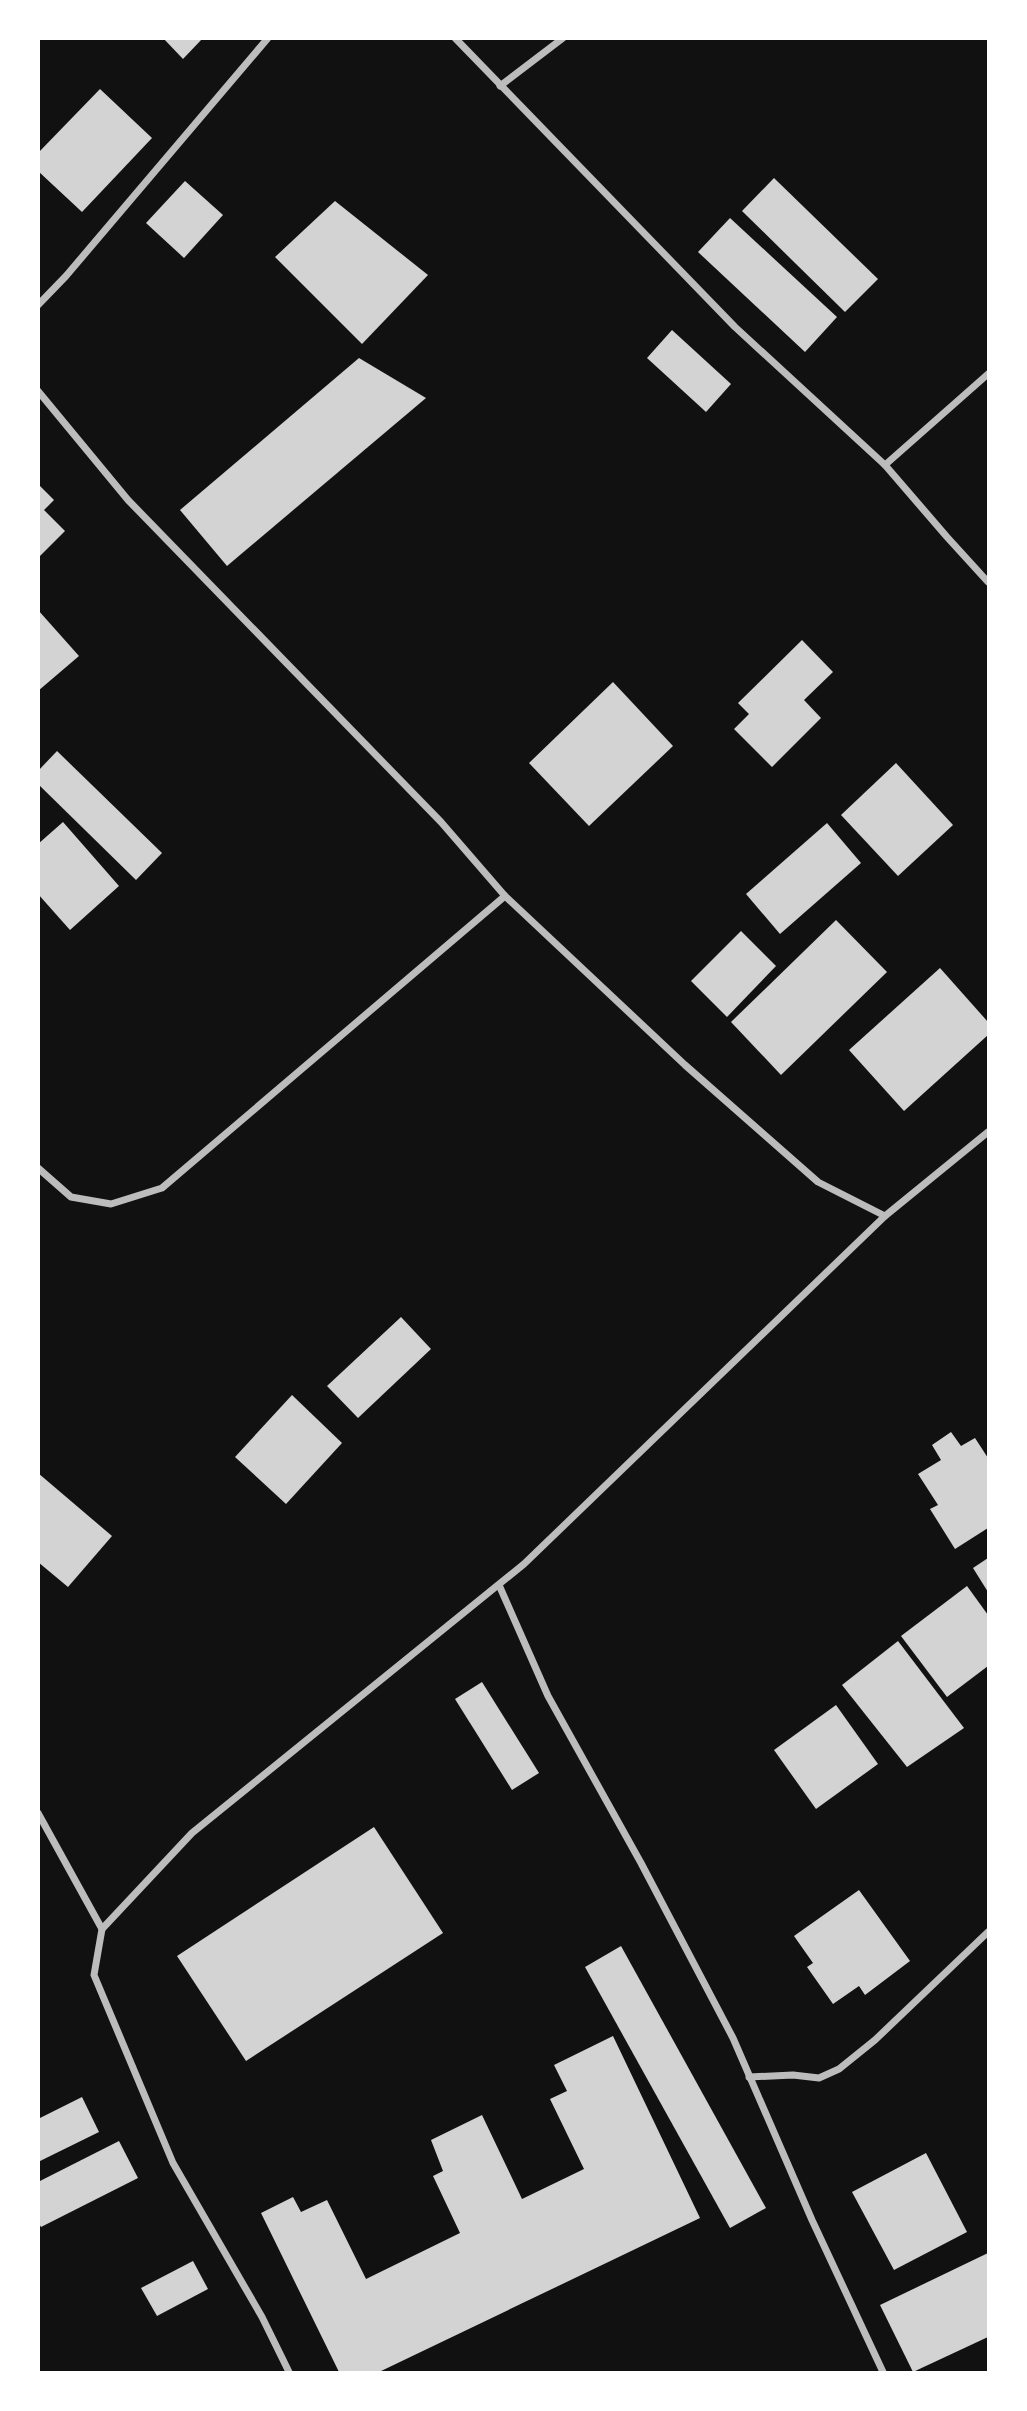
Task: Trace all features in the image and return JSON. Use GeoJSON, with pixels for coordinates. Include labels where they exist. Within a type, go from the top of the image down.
{"type":"FeatureCollection","features":[{"type":"Feature","properties":{"kind":"street"},"geometry":{"type":"LineString","coordinates":[[38,305],[66,276],[268,38]]}},
{"type":"Feature","properties":{"kind":"street"},"geometry":{"type":"LineString","coordinates":[[456,38],[735,327],[885,465],[989,582]]}},
{"type":"Feature","properties":{"kind":"street"},"geometry":{"type":"LineString","coordinates":[[500,86],[564,38]]}},
{"type":"Feature","properties":{"kind":"street"},"geometry":{"type":"LineString","coordinates":[[885,465],[989,374]]}},
{"type":"Feature","properties":{"kind":"street"},"geometry":{"type":"LineString","coordinates":[[38,391],[128,500],[441,822],[505,896],[685,1065],[817,1182],[886,1216]]}},
{"type":"Feature","properties":{"kind":"street"},"geometry":{"type":"LineString","coordinates":[[38,1168],[71,1197],[111,1205],[162,1188],[505,896]]}},
{"type":"Feature","properties":{"kind":"street"},"geometry":{"type":"LineString","coordinates":[[289,2372],[262,2317],[173,2162],[99,1987],[94,1975],[103,1929],[192,1833],[524,1564],[886,1216],[989,1132]]}},
{"type":"Feature","properties":{"kind":"street"},"geometry":{"type":"LineString","coordinates":[[499,1585],[548,1696],[641,1863],[733,2038],[812,2220],[883,2372]]}},
{"type":"Feature","properties":{"kind":"street"},"geometry":{"type":"LineString","coordinates":[[38,1813],[103,1929]]}},
{"type":"Feature","properties":{"kind":"street"},"geometry":{"type":"LineString","coordinates":[[749,2077],[793,2075],[819,2078],[839,2069],[875,2040],[989,1932]]}},
{"type":"Feature","properties":{"kind":"building"},"geometry":{"type":"Polygon","coordinates":[[[163,38],[203,38],[183,59],[163,38]]]}},
{"type":"Feature","properties":{"kind":"building"},"geometry":{"type":"Polygon","coordinates":[[[100,89],[152,138],[82,212],[38,171],[38,153],[100,89]]]}},
{"type":"Feature","properties":{"kind":"building"},"geometry":{"type":"Polygon","coordinates":[[[774,178],[878,279],[845,312],[742,211],[774,178]]]}},
{"type":"Feature","properties":{"kind":"building"},"geometry":{"type":"Polygon","coordinates":[[[185,181],[223,215],[184,258],[146,223],[185,181]]]}},
{"type":"Feature","properties":{"kind":"building"},"geometry":{"type":"Polygon","coordinates":[[[335,201],[428,275],[362,344],[275,257],[335,201]]]}},
{"type":"Feature","properties":{"kind":"building"},"geometry":{"type":"Polygon","coordinates":[[[730,218],[837,317],[805,352],[698,252],[730,218]]]}},
{"type":"Feature","properties":{"kind":"building"},"geometry":{"type":"Polygon","coordinates":[[[672,330],[731,384],[706,412],[647,358],[672,330]]]}},
{"type":"Feature","properties":{"kind":"building"},"geometry":{"type":"Polygon","coordinates":[[[359,358],[426,398],[227,566],[180,510],[359,358]]]}},
{"type":"Feature","properties":{"kind":"building"},"geometry":{"type":"Polygon","coordinates":[[[38,484],[54,500],[44,510],[65,531],[38,558],[38,484]]]}},
{"type":"Feature","properties":{"kind":"building"},"geometry":{"type":"Polygon","coordinates":[[[38,610],[79,656],[38,691],[38,610]]]}},
{"type":"Feature","properties":{"kind":"building"},"geometry":{"type":"Polygon","coordinates":[[[802,640],[833,672],[804,700],[821,718],[772,767],[734,729],[749,714],[738,703],[802,640]]]}},
{"type":"Feature","properties":{"kind":"building"},"geometry":{"type":"Polygon","coordinates":[[[613,682],[673,746],[589,826],[529,763],[613,682]]]}},
{"type":"Feature","properties":{"kind":"building"},"geometry":{"type":"Polygon","coordinates":[[[57,751],[162,853],[136,880],[38,784],[38,771],[57,751]]]}},
{"type":"Feature","properties":{"kind":"building"},"geometry":{"type":"Polygon","coordinates":[[[896,763],[953,825],[898,876],[841,815],[896,763]]]}},
{"type":"Feature","properties":{"kind":"building"},"geometry":{"type":"Polygon","coordinates":[[[63,822],[119,886],[70,930],[38,894],[38,844],[63,822]]]}},
{"type":"Feature","properties":{"kind":"building"},"geometry":{"type":"Polygon","coordinates":[[[827,823],[861,863],[780,934],[746,894],[827,823]]]}},
{"type":"Feature","properties":{"kind":"building"},"geometry":{"type":"Polygon","coordinates":[[[836,920],[887,972],[781,1075],[731,1022],[836,920]]]}},
{"type":"Feature","properties":{"kind":"building"},"geometry":{"type":"Polygon","coordinates":[[[741,931],[776,966],[727,1017],[691,981],[741,931]]]}},
{"type":"Feature","properties":{"kind":"building"},"geometry":{"type":"Polygon","coordinates":[[[940,968],[988,1022],[988,1035],[904,1111],[849,1050],[940,968]]]}},
{"type":"Feature","properties":{"kind":"building"},"geometry":{"type":"Polygon","coordinates":[[[401,1317],[431,1349],[358,1418],[327,1386],[401,1317]]]}},
{"type":"Feature","properties":{"kind":"building"},"geometry":{"type":"Polygon","coordinates":[[[292,1395],[342,1443],[286,1504],[235,1457],[292,1395]]]}},
{"type":"Feature","properties":{"kind":"building"},"geometry":{"type":"Polygon","coordinates":[[[951,1432],[961,1446],[975,1438],[988,1458],[988,1528],[955,1549],[930,1509],[938,1505],[918,1474],[941,1460],[932,1445],[951,1432]]]}},
{"type":"Feature","properties":{"kind":"building"},"geometry":{"type":"Polygon","coordinates":[[[38,1473],[112,1536],[68,1587],[38,1562],[38,1473]]]}},
{"type":"Feature","properties":{"kind":"building"},"geometry":{"type":"Polygon","coordinates":[[[988,1558],[988,1592],[973,1568],[988,1558]]]}},
{"type":"Feature","properties":{"kind":"building"},"geometry":{"type":"Polygon","coordinates":[[[967,1586],[988,1615],[988,1666],[947,1697],[901,1636],[967,1586]]]}},
{"type":"Feature","properties":{"kind":"building"},"geometry":{"type":"Polygon","coordinates":[[[898,1641],[964,1728],[907,1767],[842,1685],[898,1641]]]}},
{"type":"Feature","properties":{"kind":"building"},"geometry":{"type":"Polygon","coordinates":[[[482,1682],[539,1773],[512,1790],[455,1699],[482,1682]]]}},
{"type":"Feature","properties":{"kind":"building"},"geometry":{"type":"Polygon","coordinates":[[[836,1705],[878,1764],[816,1809],[774,1750],[836,1705]]]}},
{"type":"Feature","properties":{"kind":"building"},"geometry":{"type":"Polygon","coordinates":[[[374,1827],[443,1933],[246,2061],[177,1956],[374,1827]]]}},
{"type":"Feature","properties":{"kind":"building"},"geometry":{"type":"Polygon","coordinates":[[[859,1890],[910,1961],[865,1995],[859,1986],[833,2004],[807,1967],[813,1963],[794,1936],[859,1890]]]}},
{"type":"Feature","properties":{"kind":"building"},"geometry":{"type":"Polygon","coordinates":[[[621,1946],[766,2208],[730,2228],[585,1967],[621,1946]]]}},
{"type":"Feature","properties":{"kind":"building"},"geometry":{"type":"Polygon","coordinates":[[[613,2036],[700,2218],[379,2372],[339,2372],[261,2213],[293,2197],[301,2212],[327,2200],[366,2279],[460,2233],[433,2176],[443,2171],[431,2140],[482,2115],[522,2199],[584,2169],[550,2099],[567,2091],[554,2065],[613,2036]]]}},
{"type":"Feature","properties":{"kind":"building"},"geometry":{"type":"Polygon","coordinates":[[[82,2097],[99,2132],[38,2162],[38,2119],[82,2097]]]}},
{"type":"Feature","properties":{"kind":"building"},"geometry":{"type":"Polygon","coordinates":[[[119,2141],[138,2178],[41,2227],[38,2222],[38,2182],[119,2141]]]}},
{"type":"Feature","properties":{"kind":"building"},"geometry":{"type":"Polygon","coordinates":[[[926,2153],[967,2232],[894,2270],[852,2192],[926,2153]]]}},
{"type":"Feature","properties":{"kind":"building"},"geometry":{"type":"Polygon","coordinates":[[[988,2253],[988,2337],[913,2372],[880,2305],[988,2253]]]}},
{"type":"Feature","properties":{"kind":"building"},"geometry":{"type":"Polygon","coordinates":[[[193,2261],[208,2289],[157,2316],[141,2288],[193,2261]]]}}]}
